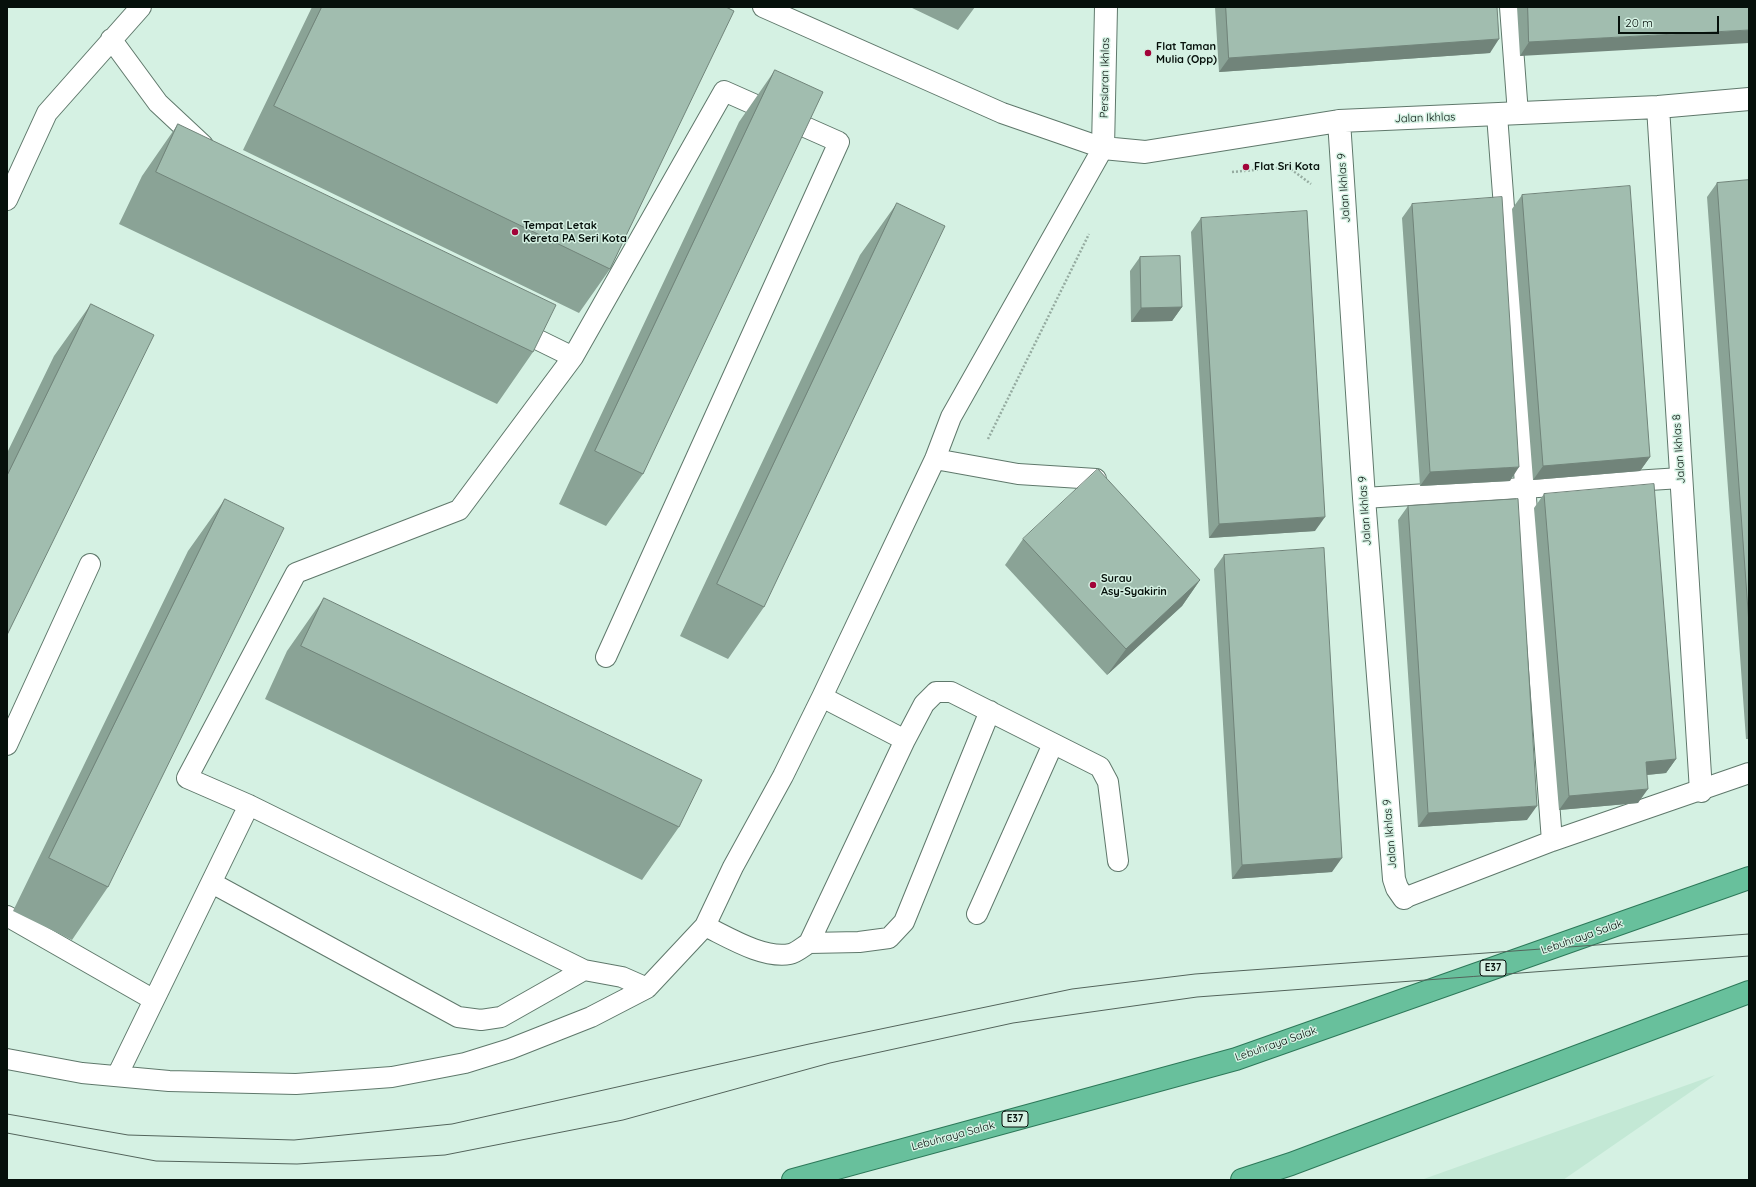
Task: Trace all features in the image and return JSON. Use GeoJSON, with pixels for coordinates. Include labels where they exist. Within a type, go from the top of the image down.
{"type":"FeatureCollection","features":[{"type":"Feature","properties":{"kind":"highway","name":"Lebuhraya Salak"},"geometry":{"type":"LineString","coordinates":[[793,1180],[1236,1058],[1749,878]]}},
{"type":"Feature","properties":{"kind":"highway"},"geometry":{"type":"LineString","coordinates":[[1242,1180],[1298,1161],[1749,992]]}},
{"type":"Feature","properties":{"kind":"street","name":"Persiaran Ikhlas"},"geometry":{"type":"LineString","coordinates":[[1103,148],[1106,7]]}},
{"type":"Feature","properties":{"kind":"street","name":"Jalan Ikhlas"},"geometry":{"type":"LineString","coordinates":[[1103,148],[1145,152],[1339,121],[1658,107],[1749,99]]}},
{"type":"Feature","properties":{"kind":"street","name":"Jalan Ikhlas 8"},"geometry":{"type":"LineString","coordinates":[[1658,107],[1701,791]]}},
{"type":"Feature","properties":{"kind":"street","name":"Jalan Ikhlas 9"},"geometry":{"type":"LineString","coordinates":[[1339,121],[1364,498],[1394,879],[1397,888],[1404,898]]}},
{"type":"Feature","properties":{"kind":"lane"},"geometry":{"type":"LineString","coordinates":[[7,200],[47,113],[111,39],[141,7]]}},
{"type":"Feature","properties":{"kind":"lane"},"geometry":{"type":"LineString","coordinates":[[7,1059],[82,1073],[169,1081],[296,1084],[392,1076],[465,1063],[510,1049],[591,1017],[647,988],[705,926],[733,867],[783,776],[822,698],[936,459],[951,417],[1103,148],[1002,113],[763,7]]}},
{"type":"Feature","properties":{"kind":"lane"},"geometry":{"type":"LineString","coordinates":[[1510,7],[1518,114]]}},
{"type":"Feature","properties":{"kind":"lane"},"geometry":{"type":"LineString","coordinates":[[111,39],[158,103],[216,157]]}},
{"type":"Feature","properties":{"kind":"lane"},"geometry":{"type":"LineString","coordinates":[[606,657],[839,142],[724,92],[573,358],[459,510],[296,573],[187,778],[248,805],[584,970],[622,978],[647,988]]}},
{"type":"Feature","properties":{"kind":"lane"},"geometry":{"type":"LineString","coordinates":[[1497,115],[1552,841]]}},
{"type":"Feature","properties":{"kind":"lane"},"geometry":{"type":"LineString","coordinates":[[495,318],[573,358]]}},
{"type":"Feature","properties":{"kind":"lane"},"geometry":{"type":"LineString","coordinates":[[936,459],[1018,474],[1096,479]]}},
{"type":"Feature","properties":{"kind":"lane"},"geometry":{"type":"LineString","coordinates":[[1364,498],[1681,478]]}},
{"type":"Feature","properties":{"kind":"lane"},"geometry":{"type":"LineString","coordinates":[[7,744],[90,564]]}},
{"type":"Feature","properties":{"kind":"lane"},"geometry":{"type":"LineString","coordinates":[[809,943],[924,704],[936,692],[951,692],[1100,767],[1108,782],[1118,861]]}},
{"type":"Feature","properties":{"kind":"lane"},"geometry":{"type":"LineString","coordinates":[[822,698],[906,740]]}},
{"type":"Feature","properties":{"kind":"lane"},"geometry":{"type":"LineString","coordinates":[[705,926],[748,947],[768,953],[790,954],[809,943],[859,942],[889,938],[904,922],[990,711]]}},
{"type":"Feature","properties":{"kind":"lane"},"geometry":{"type":"LineString","coordinates":[[977,914],[1053,744]]}},
{"type":"Feature","properties":{"kind":"lane"},"geometry":{"type":"LineString","coordinates":[[1404,898],[1552,841],[1701,791],[1749,773]]}},
{"type":"Feature","properties":{"kind":"lane"},"geometry":{"type":"LineString","coordinates":[[117,1076],[212,883],[248,805]]}},
{"type":"Feature","properties":{"kind":"lane"},"geometry":{"type":"LineString","coordinates":[[212,883],[458,1017],[481,1020],[501,1016],[584,970]]}},
{"type":"Feature","properties":{"kind":"lane"},"geometry":{"type":"LineString","coordinates":[[7,916],[154,1000]]}},
{"type":"Feature","properties":{"kind":"path"},"geometry":{"type":"LineString","coordinates":[[1232,172],[1288,167],[1311,184]]}},
{"type":"Feature","properties":{"kind":"path"},"geometry":{"type":"LineString","coordinates":[[974,467],[1091,229]]}},
{"type":"Feature","properties":{"kind":"shaded area"},"geometry":{"type":"Polygon","coordinates":[[[1715,1075],[1563,1180],[1421,1180],[1715,1075]]]}},
{"type":"Feature","properties":{"kind":"building","name":"Tempat Letak Kereta PA Seri Kota"},"geometry":{"type":"Polygon","coordinates":[[[322,7],[726,7],[734,11],[610,269],[274,106],[322,7]]]}},
{"type":"Feature","properties":{"kind":"building"},"geometry":{"type":"Polygon","coordinates":[[[1226,7],[1497,7],[1499,39],[1229,58],[1226,7]]]}},
{"type":"Feature","properties":{"kind":"building"},"geometry":{"type":"Polygon","coordinates":[[[1528,7],[1749,7],[1749,30],[1529,42],[1528,7]]]}},
{"type":"Feature","properties":{"kind":"building"},"geometry":{"type":"Polygon","coordinates":[[[775,70],[823,92],[643,474],[595,451],[775,70]]]}},
{"type":"Feature","properties":{"kind":"building"},"geometry":{"type":"Polygon","coordinates":[[[178,124],[556,305],[533,352],[156,172],[178,124]]]}},
{"type":"Feature","properties":{"kind":"building"},"geometry":{"type":"Polygon","coordinates":[[[1749,180],[1749,624],[1717,183],[1749,180]]]}},
{"type":"Feature","properties":{"kind":"building"},"geometry":{"type":"Polygon","coordinates":[[[1630,186],[1650,457],[1543,466],[1522,195],[1630,186]]]}},
{"type":"Feature","properties":{"kind":"building"},"geometry":{"type":"Polygon","coordinates":[[[1502,197],[1519,467],[1430,472],[1412,204],[1502,197]]]}},
{"type":"Feature","properties":{"kind":"building"},"geometry":{"type":"Polygon","coordinates":[[[897,203],[945,226],[764,607],[717,584],[897,203]]]}},
{"type":"Feature","properties":{"kind":"building"},"geometry":{"type":"Polygon","coordinates":[[[1307,211],[1325,517],[1219,524],[1201,218],[1307,211]]]}},
{"type":"Feature","properties":{"kind":"building"},"geometry":{"type":"Polygon","coordinates":[[[1180,256],[1182,307],[1141,308],[1140,257],[1180,256]]]}},
{"type":"Feature","properties":{"kind":"building"},"geometry":{"type":"Polygon","coordinates":[[[91,304],[154,335],[7,635],[7,476],[91,304]]]}},
{"type":"Feature","properties":{"kind":"building","name":"Surau Asy-Syakirin"},"geometry":{"type":"Polygon","coordinates":[[[1098,469],[1200,580],[1126,649],[1023,539],[1098,469]]]}},
{"type":"Feature","properties":{"kind":"building"},"geometry":{"type":"Polygon","coordinates":[[[1654,484],[1676,759],[1646,762],[1648,789],[1569,796],[1544,494],[1654,484]]]}},
{"type":"Feature","properties":{"kind":"building"},"geometry":{"type":"Polygon","coordinates":[[[225,499],[284,528],[108,887],[49,858],[225,499]]]}},
{"type":"Feature","properties":{"kind":"building"},"geometry":{"type":"Polygon","coordinates":[[[1518,499],[1537,806],[1428,813],[1408,506],[1518,499]]]}},
{"type":"Feature","properties":{"kind":"building"},"geometry":{"type":"Polygon","coordinates":[[[1324,548],[1342,858],[1242,865],[1224,555],[1324,548]]]}},
{"type":"Feature","properties":{"kind":"building"},"geometry":{"type":"Polygon","coordinates":[[[324,598],[702,780],[679,827],[301,646],[324,598]]]}},
{"type":"Feature","properties":{"kind":"tram line"},"geometry":{"type":"LineString","coordinates":[[7,1114],[128,1135],[294,1140],[452,1124],[809,1044],[1072,989],[1195,974],[1749,934]]}},
{"type":"Feature","properties":{"kind":"tram line"},"geometry":{"type":"LineString","coordinates":[[7,1133],[156,1161],[297,1164],[445,1155],[623,1120],[830,1063],[1013,1023],[1197,997],[1749,956]]}},
{"type":"Feature","properties":{"kind":"place","name":"Flat Taman Mulia (Opp)"},"geometry":{"type":"Point","coordinates":[1148,53]}},
{"type":"Feature","properties":{"kind":"place","name":"Flat Sri Kota"},"geometry":{"type":"Point","coordinates":[1246,167]}},
{"type":"Feature","properties":{"kind":"place","name":"Tempat Letak Kereta PA Seri Kota"},"geometry":{"type":"Point","coordinates":[515,232]}},
{"type":"Feature","properties":{"kind":"place","name":"Surau Asy-Syakirin"},"geometry":{"type":"Point","coordinates":[1093,585]}}]}
